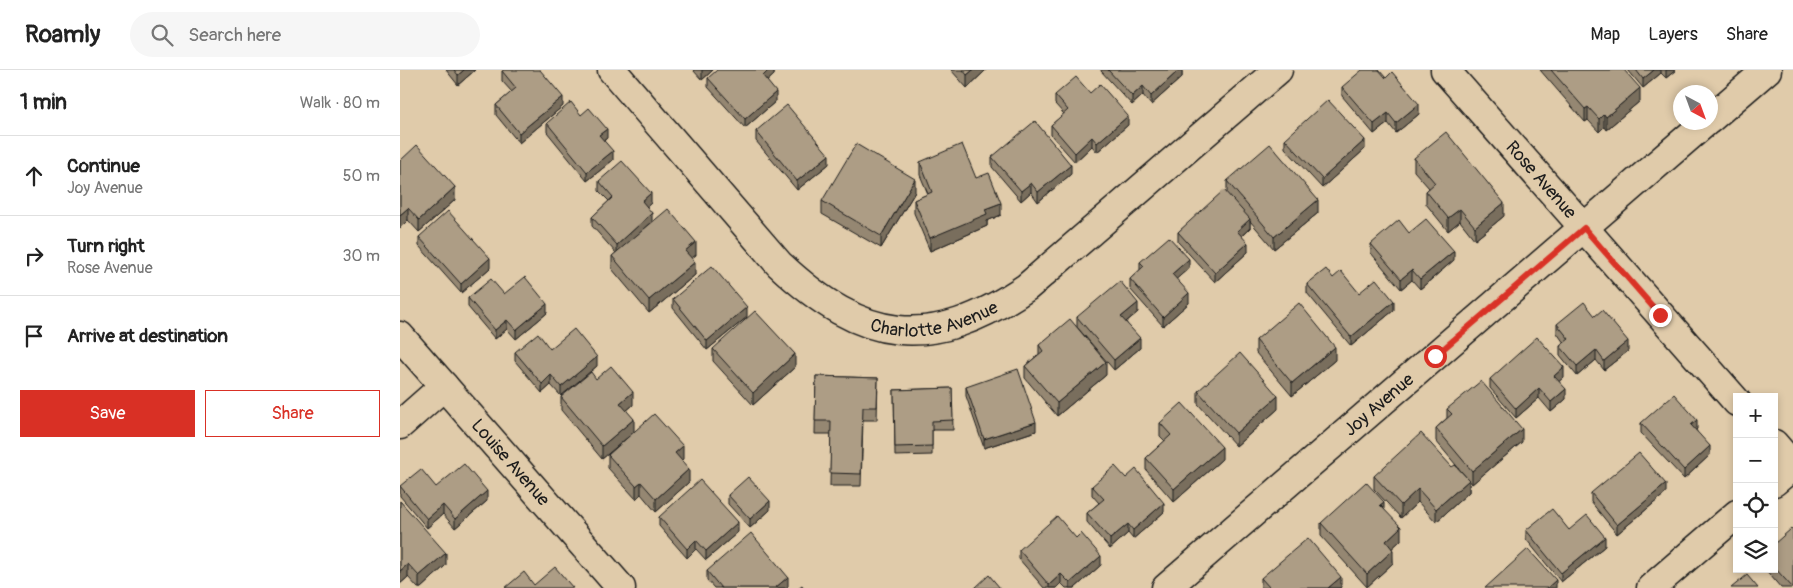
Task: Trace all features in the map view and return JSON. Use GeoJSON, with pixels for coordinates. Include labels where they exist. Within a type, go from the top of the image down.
{"type":"FeatureCollection","features":[{"type":"Feature","properties":{"kind":"street","name":"Charlotte Avenue"},"geometry":{"type":"LineString","coordinates":[[612,70],[779,264],[806,289],[829,305],[864,322],[893,330],[912,331],[947,326],[975,318],[998,307],[1027,287],[1278,70]]}},
{"type":"Feature","properties":{"kind":"street","name":"Rose Avenue"},"geometry":{"type":"LineString","coordinates":[[1445,70],[1733,397]]}},
{"type":"Feature","properties":{"kind":"street"},"geometry":{"type":"LineString","coordinates":[[1718,112],[1767,70]]}},
{"type":"Feature","properties":{"kind":"street","name":"Joy Avenue"},"geometry":{"type":"LineString","coordinates":[[1166,588],[1697,130]]}},
{"type":"Feature","properties":{"kind":"street","name":"Louise Avenue"},"geometry":{"type":"LineString","coordinates":[[400,336],[621,588]]}},
{"type":"Feature","properties":{"kind":"street"},"geometry":{"type":"LineString","coordinates":[[400,425],[444,386]]}},
{"type":"Feature","properties":{"kind":"street"},"geometry":{"type":"LineString","coordinates":[[1778,449],[1793,466],[1778,479]]}},
{"type":"Feature","properties":{"kind":"street"},"geometry":{"type":"LineString","coordinates":[[1651,588],[1733,517]]}},
{"type":"Feature","properties":{"kind":"building"},"geometry":{"type":"Polygon","coordinates":[[[454,70],[464,70],[458,75],[454,70]]]}},
{"type":"Feature","properties":{"kind":"building"},"geometry":{"type":"Polygon","coordinates":[[[540,70],[563,97],[519,133],[496,105],[516,88],[502,71],[540,70]]]}},
{"type":"Feature","properties":{"kind":"building"},"geometry":{"type":"Polygon","coordinates":[[[717,70],[769,70],[763,76],[776,92],[745,119],[708,78],[717,70]]]}},
{"type":"Feature","properties":{"kind":"building"},"geometry":{"type":"Polygon","coordinates":[[[963,70],[973,70],[967,75],[963,70]]]}},
{"type":"Feature","properties":{"kind":"building"},"geometry":{"type":"Polygon","coordinates":[[[1108,70],[1179,70],[1151,96],[1143,86],[1132,96],[1108,70]]]}},
{"type":"Feature","properties":{"kind":"building"},"geometry":{"type":"Polygon","coordinates":[[[1362,70],[1379,70],[1386,78],[1392,72],[1419,104],[1396,123],[1388,113],[1374,124],[1342,87],[1362,70]]]}},
{"type":"Feature","properties":{"kind":"building"},"geometry":{"type":"Polygon","coordinates":[[[1551,70],[1624,70],[1640,88],[1606,117],[1604,114],[1599,119],[1588,107],[1585,109],[1551,70]]]}},
{"type":"Feature","properties":{"kind":"building"},"geometry":{"type":"Polygon","coordinates":[[[1636,70],[1654,70],[1643,79],[1636,70]]]}},
{"type":"Feature","properties":{"kind":"building"},"geometry":{"type":"Polygon","coordinates":[[[1076,77],[1090,93],[1100,84],[1128,116],[1097,143],[1092,137],[1075,153],[1051,125],[1068,110],[1055,95],[1076,77]]]}},
{"type":"Feature","properties":{"kind":"building"},"geometry":{"type":"Polygon","coordinates":[[[1328,100],[1365,140],[1322,179],[1285,139],[1328,100]]]}},
{"type":"Feature","properties":{"kind":"building"},"geometry":{"type":"Polygon","coordinates":[[[571,102],[581,115],[589,108],[607,129],[599,135],[613,151],[587,172],[547,123],[571,102]]]}},
{"type":"Feature","properties":{"kind":"building"},"geometry":{"type":"Polygon","coordinates":[[[787,105],[829,155],[797,181],[756,131],[787,105]]]}},
{"type":"Feature","properties":{"kind":"building"},"geometry":{"type":"Polygon","coordinates":[[[1035,121],[1071,165],[1038,192],[1031,183],[1021,191],[992,157],[1035,121]]]}},
{"type":"Feature","properties":{"kind":"building"},"geometry":{"type":"Polygon","coordinates":[[[1446,132],[1504,203],[1475,227],[1460,209],[1448,218],[1426,191],[1435,183],[1414,158],[1446,132]]]}},
{"type":"Feature","properties":{"kind":"building"},"geometry":{"type":"Polygon","coordinates":[[[856,144],[915,179],[881,236],[822,201],[856,144]]]}},
{"type":"Feature","properties":{"kind":"building"},"geometry":{"type":"Polygon","coordinates":[[[962,144],[976,178],[989,173],[1001,203],[985,209],[987,214],[930,238],[914,200],[932,192],[920,162],[962,144]]]}},
{"type":"Feature","properties":{"kind":"building"},"geometry":{"type":"Polygon","coordinates":[[[1270,144],[1318,200],[1274,237],[1227,181],[1270,144]]]}},
{"type":"Feature","properties":{"kind":"building"},"geometry":{"type":"Polygon","coordinates":[[[417,145],[455,187],[419,220],[408,208],[400,215],[400,161],[417,145]]]}},
{"type":"Feature","properties":{"kind":"building"},"geometry":{"type":"Polygon","coordinates":[[[622,161],[651,193],[642,201],[652,213],[617,245],[592,217],[613,197],[599,181],[622,161]]]}},
{"type":"Feature","properties":{"kind":"building"},"geometry":{"type":"Polygon","coordinates":[[[1224,190],[1250,219],[1237,231],[1248,243],[1215,273],[1178,232],[1224,190]]]}},
{"type":"Feature","properties":{"kind":"building"},"geometry":{"type":"Polygon","coordinates":[[[668,209],[696,242],[685,251],[695,262],[649,300],[612,256],[668,209]]]}},
{"type":"Feature","properties":{"kind":"building"},"geometry":{"type":"Polygon","coordinates":[[[448,211],[490,258],[461,284],[419,237],[448,211]]]}},
{"type":"Feature","properties":{"kind":"building"},"geometry":{"type":"Polygon","coordinates":[[[1426,219],[1454,251],[1420,279],[1412,270],[1401,279],[1371,244],[1399,220],[1409,233],[1426,219]]]}},
{"type":"Feature","properties":{"kind":"building"},"geometry":{"type":"Polygon","coordinates":[[[1169,237],[1189,259],[1172,274],[1189,293],[1163,317],[1130,279],[1144,266],[1140,262],[1169,237]]]}},
{"type":"Feature","properties":{"kind":"building"},"geometry":{"type":"Polygon","coordinates":[[[712,266],[747,307],[707,341],[673,299],[712,266]]]}},
{"type":"Feature","properties":{"kind":"building"},"geometry":{"type":"Polygon","coordinates":[[[1326,269],[1333,278],[1341,271],[1359,293],[1376,279],[1394,301],[1351,337],[1307,284],[1326,269]]]}},
{"type":"Feature","properties":{"kind":"building"},"geometry":{"type":"Polygon","coordinates":[[[525,277],[547,304],[516,330],[507,320],[495,330],[468,298],[491,279],[504,294],[525,277]]]}},
{"type":"Feature","properties":{"kind":"building"},"geometry":{"type":"Polygon","coordinates":[[[1120,281],[1138,303],[1121,317],[1140,338],[1114,360],[1077,317],[1120,281]]]}},
{"type":"Feature","properties":{"kind":"building"},"geometry":{"type":"Polygon","coordinates":[[[1584,302],[1595,316],[1602,310],[1628,341],[1604,361],[1596,350],[1577,366],[1560,346],[1569,339],[1557,324],[1584,302]]]}},
{"type":"Feature","properties":{"kind":"building"},"geometry":{"type":"Polygon","coordinates":[[[1299,303],[1335,347],[1292,383],[1256,340],[1299,303]]]}},
{"type":"Feature","properties":{"kind":"building"},"geometry":{"type":"Polygon","coordinates":[[[755,311],[795,354],[753,393],[713,349],[755,311]]]}},
{"type":"Feature","properties":{"kind":"building"},"geometry":{"type":"Polygon","coordinates":[[[1070,319],[1106,362],[1057,403],[1025,366],[1043,351],[1039,345],[1070,319]]]}},
{"type":"Feature","properties":{"kind":"building"},"geometry":{"type":"Polygon","coordinates":[[[574,329],[597,357],[561,387],[551,375],[542,384],[515,352],[538,333],[550,349],[574,329]]]}},
{"type":"Feature","properties":{"kind":"building"},"geometry":{"type":"Polygon","coordinates":[[[1537,337],[1564,367],[1554,376],[1566,389],[1551,402],[1539,388],[1516,409],[1490,379],[1537,337]]]}},
{"type":"Feature","properties":{"kind":"building"},"geometry":{"type":"Polygon","coordinates":[[[1240,353],[1278,396],[1236,433],[1198,391],[1240,353]]]}},
{"type":"Feature","properties":{"kind":"building"},"geometry":{"type":"Polygon","coordinates":[[[611,366],[633,392],[620,403],[634,419],[602,446],[561,397],[591,372],[596,379],[611,366]]]}},
{"type":"Feature","properties":{"kind":"building"},"geometry":{"type":"Polygon","coordinates":[[[1018,369],[1036,422],[984,439],[966,387],[1018,369]]]}},
{"type":"Feature","properties":{"kind":"building"},"geometry":{"type":"Polygon","coordinates":[[[816,376],[878,378],[877,407],[863,407],[861,474],[830,473],[831,421],[815,421],[816,376]]]}},
{"type":"Feature","properties":{"kind":"building"},"geometry":{"type":"Polygon","coordinates":[[[1481,381],[1522,429],[1472,471],[1436,428],[1452,414],[1447,409],[1481,381]]]}},
{"type":"Feature","properties":{"kind":"building"},"geometry":{"type":"Polygon","coordinates":[[[952,388],[953,420],[932,421],[932,446],[895,447],[894,390],[952,388]]]}},
{"type":"Feature","properties":{"kind":"building"},"geometry":{"type":"Polygon","coordinates":[[[1674,394],[1697,420],[1691,425],[1710,446],[1684,470],[1641,423],[1674,394]]]}},
{"type":"Feature","properties":{"kind":"building"},"geometry":{"type":"Polygon","coordinates":[[[1182,403],[1222,447],[1174,489],[1146,458],[1171,435],[1160,423],[1182,403]]]}},
{"type":"Feature","properties":{"kind":"building"},"geometry":{"type":"Polygon","coordinates":[[[654,414],[683,446],[675,453],[689,469],[656,499],[641,482],[636,486],[608,455],[654,414]]]}},
{"type":"Feature","properties":{"kind":"building"},"geometry":{"type":"Polygon","coordinates":[[[1421,433],[1452,467],[1455,465],[1469,480],[1436,509],[1418,489],[1401,505],[1374,476],[1421,433]]]}},
{"type":"Feature","properties":{"kind":"building"},"geometry":{"type":"Polygon","coordinates":[[[1639,453],[1666,484],[1617,525],[1591,493],[1639,453]]]}},
{"type":"Feature","properties":{"kind":"building"},"geometry":{"type":"Polygon","coordinates":[[[464,464],[487,491],[455,519],[443,505],[427,519],[400,486],[421,469],[436,487],[464,464]]]}},
{"type":"Feature","properties":{"kind":"building"},"geometry":{"type":"Polygon","coordinates":[[[1115,466],[1126,478],[1136,469],[1164,503],[1133,530],[1128,524],[1110,539],[1087,513],[1104,499],[1092,486],[1115,466]]]}},
{"type":"Feature","properties":{"kind":"building"},"geometry":{"type":"Polygon","coordinates":[[[748,477],[770,501],[750,519],[728,495],[748,477]]]}},
{"type":"Feature","properties":{"kind":"building"},"geometry":{"type":"Polygon","coordinates":[[[700,480],[738,522],[706,551],[696,540],[687,549],[659,517],[700,480]]]}},
{"type":"Feature","properties":{"kind":"building"},"geometry":{"type":"Polygon","coordinates":[[[1366,482],[1384,502],[1380,505],[1401,527],[1386,541],[1393,550],[1367,574],[1321,523],[1366,482]]]}},
{"type":"Feature","properties":{"kind":"building"},"geometry":{"type":"Polygon","coordinates":[[[400,501],[446,553],[419,576],[408,564],[400,571],[400,501]]]}},
{"type":"Feature","properties":{"kind":"building"},"geometry":{"type":"Polygon","coordinates":[[[1552,509],[1569,530],[1587,515],[1605,537],[1561,573],[1526,530],[1552,509]]]}},
{"type":"Feature","properties":{"kind":"building"},"geometry":{"type":"Polygon","coordinates":[[[1057,516],[1076,538],[1081,533],[1101,556],[1070,583],[1061,574],[1049,585],[1019,550],[1057,516]]]}},
{"type":"Feature","properties":{"kind":"building"},"geometry":{"type":"Polygon","coordinates":[[[1791,529],[1793,531],[1793,588],[1778,571],[1778,540],[1791,529]]]}},
{"type":"Feature","properties":{"kind":"building"},"geometry":{"type":"Polygon","coordinates":[[[751,533],[788,577],[775,588],[721,588],[707,571],[751,533]]]}},
{"type":"Feature","properties":{"kind":"building"},"geometry":{"type":"Polygon","coordinates":[[[1308,538],[1341,577],[1328,588],[1270,588],[1261,578],[1308,538]]]}},
{"type":"Feature","properties":{"kind":"building"},"geometry":{"type":"Polygon","coordinates":[[[1528,549],[1556,580],[1547,588],[1485,588],[1528,549]]]}},
{"type":"Feature","properties":{"kind":"building"},"geometry":{"type":"Polygon","coordinates":[[[555,567],[573,588],[505,588],[524,572],[534,585],[555,567]]]}},
{"type":"Feature","properties":{"kind":"building"},"geometry":{"type":"Polygon","coordinates":[[[989,575],[1000,588],[975,588],[989,575]]]}},
{"type":"Feature","properties":{"kind":"building"},"geometry":{"type":"Polygon","coordinates":[[[1747,575],[1758,588],[1731,588],[1747,575]]]}},
{"type":"Feature","properties":{"kind":"route"},"geometry":{"type":"LineString","coordinates":[[1435,356],[1584,228],[1660,315]]}}]}
